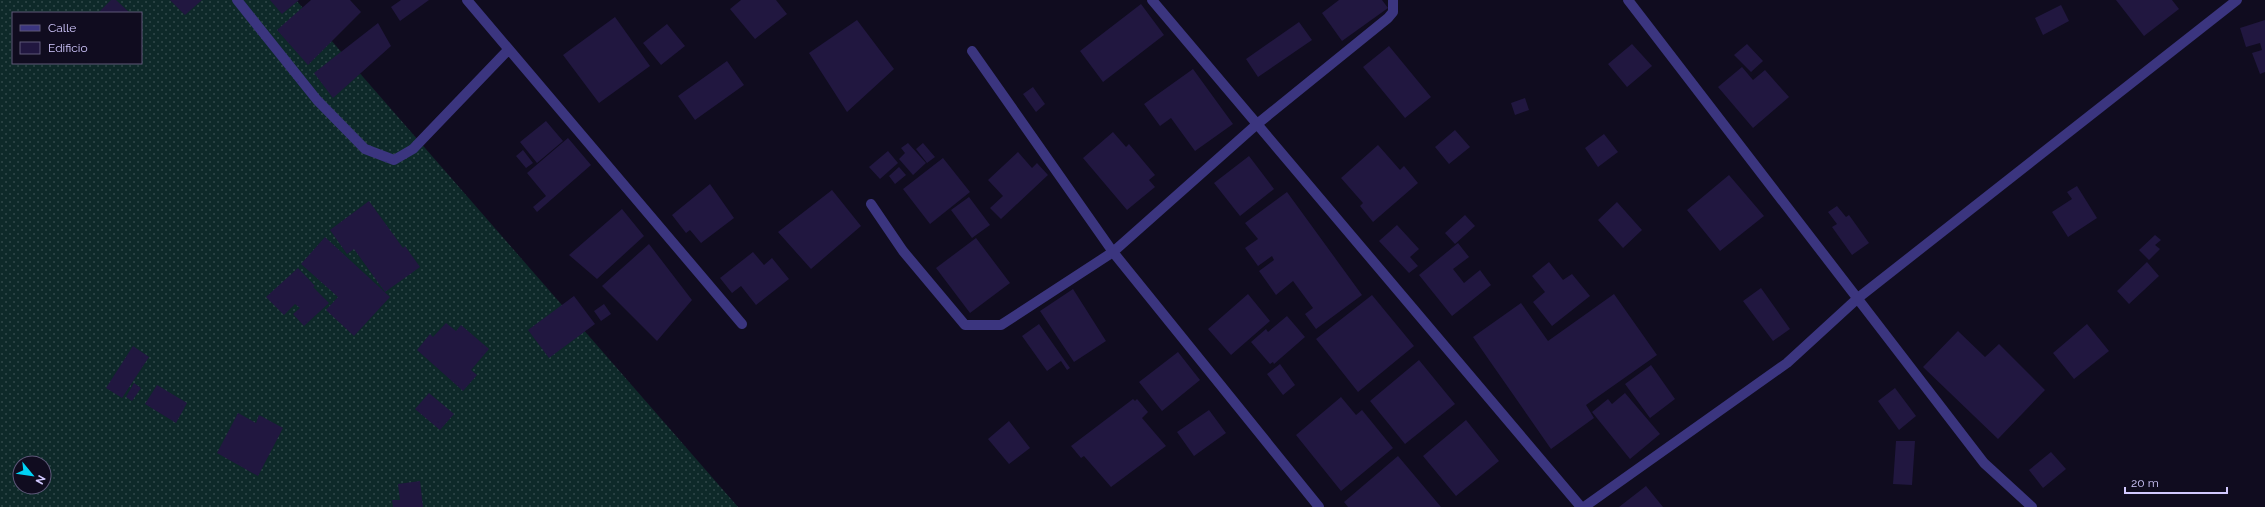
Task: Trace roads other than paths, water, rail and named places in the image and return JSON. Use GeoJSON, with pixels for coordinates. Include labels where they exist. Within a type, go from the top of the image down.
{"type":"FeatureCollection","features":[{"type":"Feature","properties":{"kind":"street"},"geometry":{"type":"LineString","coordinates":[[238,0],[317,100],[365,149],[394,160],[413,149],[508,50]]}},
{"type":"Feature","properties":{"kind":"street"},"geometry":{"type":"LineString","coordinates":[[468,0],[508,50],[742,324]]}},
{"type":"Feature","properties":{"kind":"street"},"geometry":{"type":"LineString","coordinates":[[1152,0],[1256,125],[1581,507]]}},
{"type":"Feature","properties":{"kind":"street"},"geometry":{"type":"LineString","coordinates":[[871,204],[903,251],[965,325],[1001,325],[1112,252],[1256,125],[1388,18],[1393,12],[1393,0]]}},
{"type":"Feature","properties":{"kind":"street"},"geometry":{"type":"LineString","coordinates":[[1628,0],[1984,463],[2032,507]]}},
{"type":"Feature","properties":{"kind":"street"},"geometry":{"type":"LineString","coordinates":[[1584,507],[1787,363],[1858,298],[2237,0]]}},
{"type":"Feature","properties":{"kind":"street"},"geometry":{"type":"LineString","coordinates":[[972,51],[1112,252],[1319,507]]}}]}
